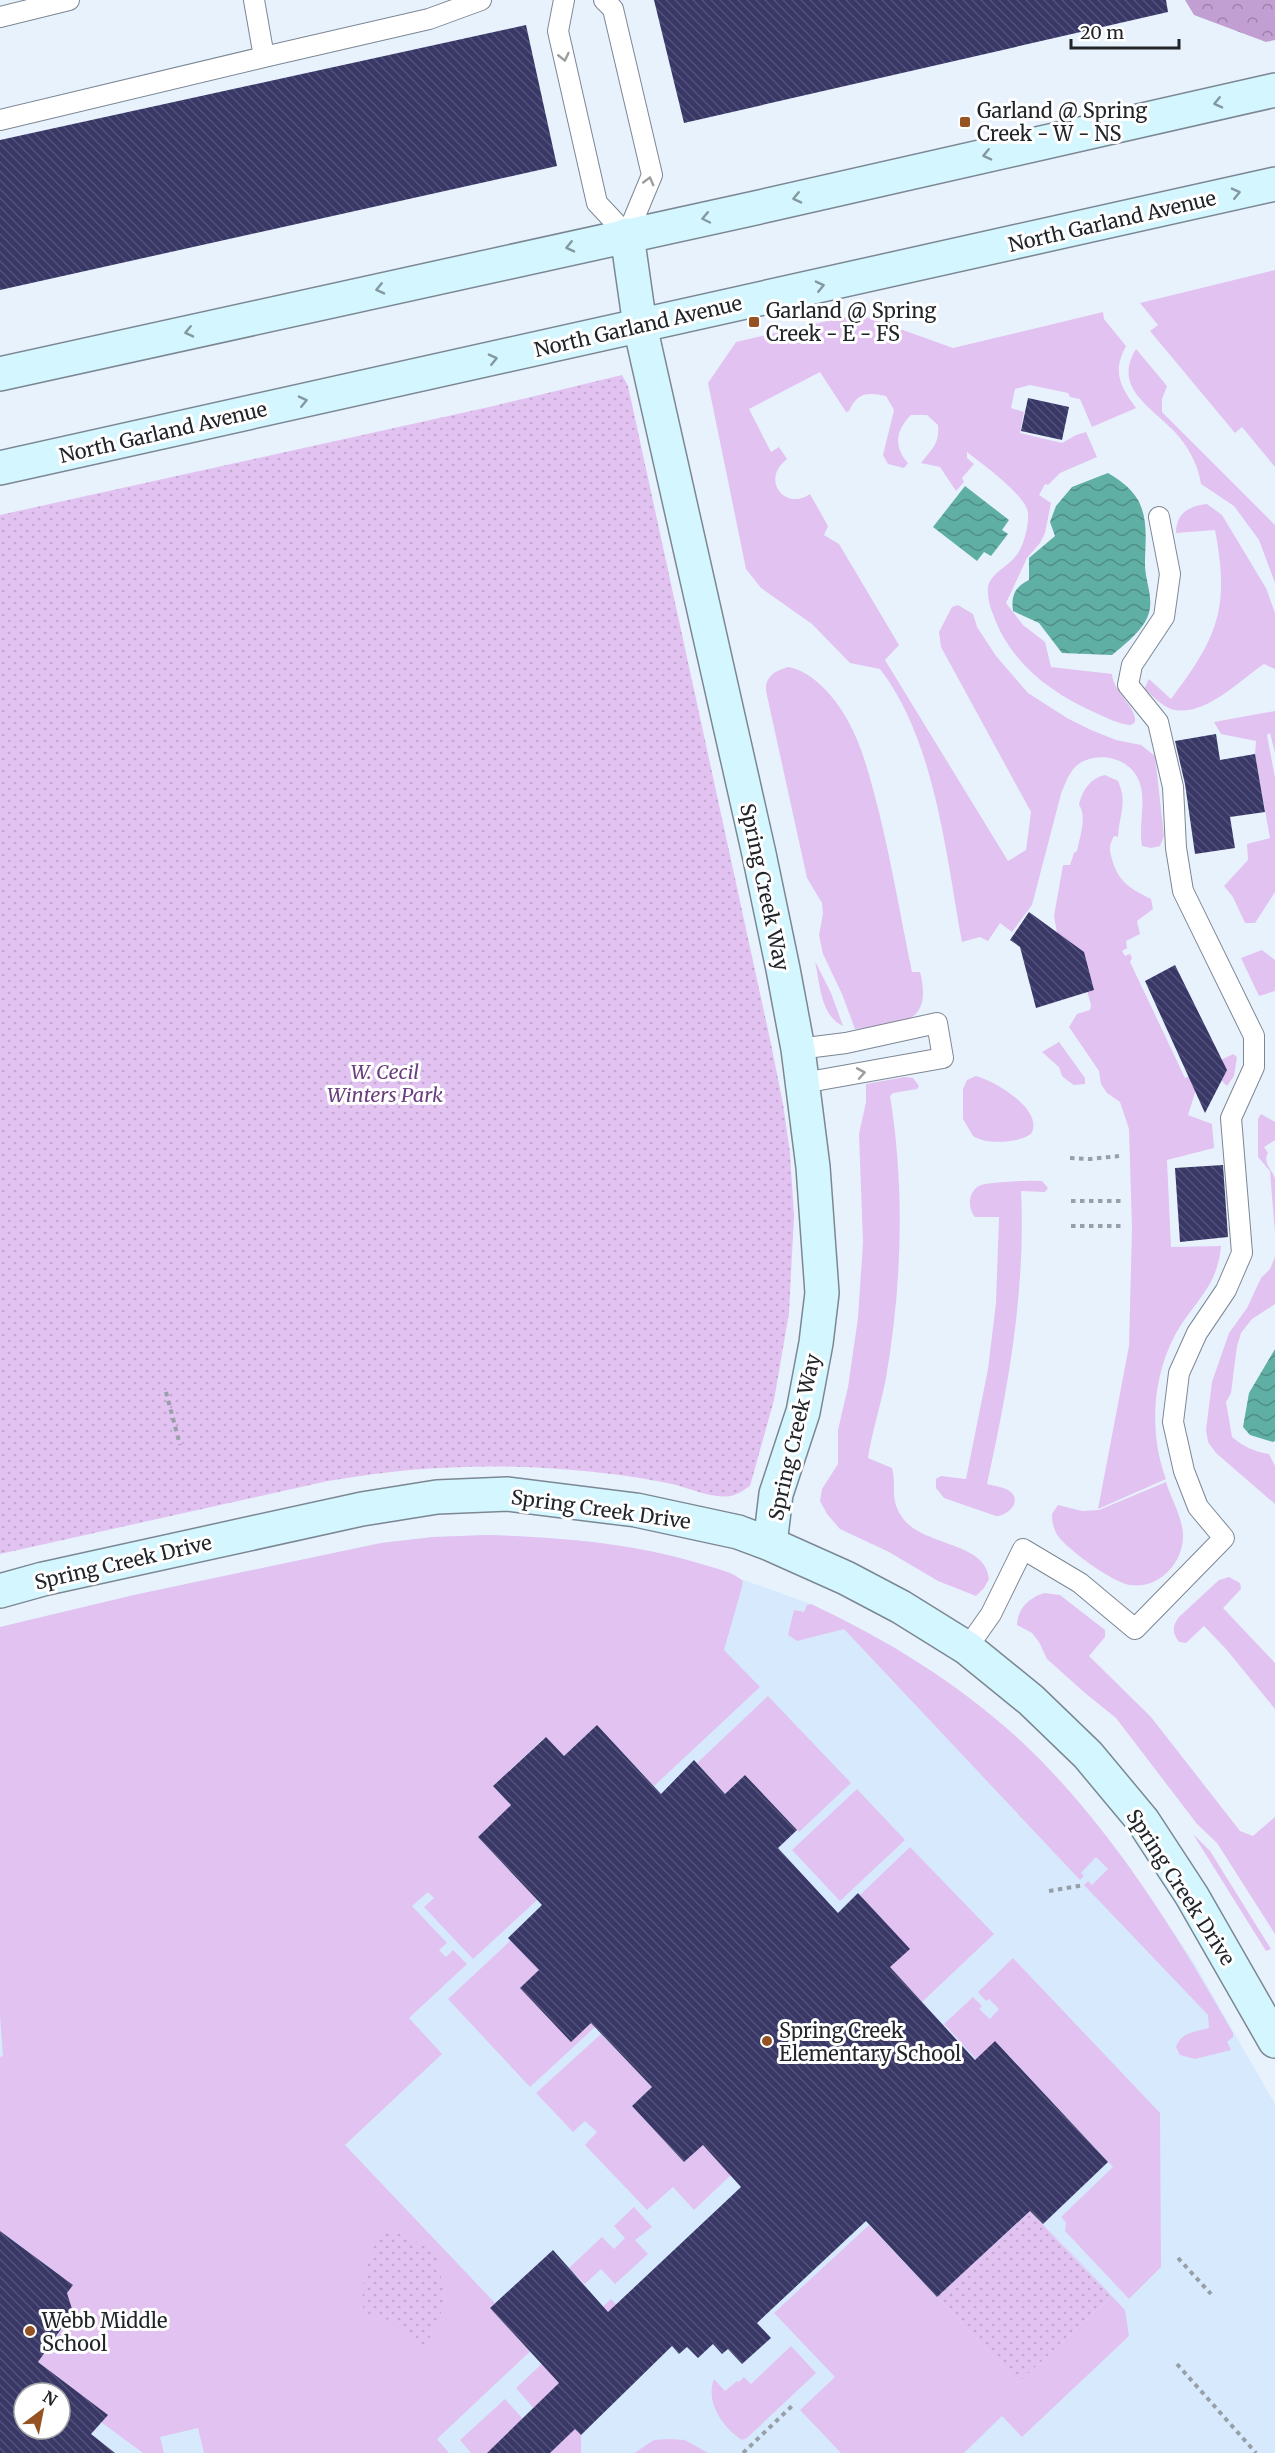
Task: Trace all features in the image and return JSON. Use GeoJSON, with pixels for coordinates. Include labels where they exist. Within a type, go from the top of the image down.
{"type":"FeatureCollection","features":[{"type":"Feature","properties":{"kind":"street"},"geometry":{"type":"LineString","coordinates":[[0,374],[1275,90]]}},
{"type":"Feature","properties":{"kind":"street","name":"North Garland Avenue"},"geometry":{"type":"LineString","coordinates":[[0,468],[1275,184]]}},
{"type":"Feature","properties":{"kind":"street","name":"Spring Creek Way"},"geometry":{"type":"LineString","coordinates":[[627,235],[640,326],[759,854],[798,1049],[813,1167],[822,1293],[816,1342],[803,1412],[777,1494],[770,1544]]}},
{"type":"Feature","properties":{"kind":"street","name":"Spring Creek Drive"},"geometry":{"type":"LineString","coordinates":[[0,1591],[43,1579],[362,1509],[437,1497],[508,1494],[636,1510],[738,1532],[846,1578],[901,1607],[967,1648],[1030,1700],[1088,1755],[1143,1821],[1192,1896],[1275,2041]]}},
{"type":"Feature","properties":{"kind":"lane"},"geometry":{"type":"LineString","coordinates":[[0,17],[69,0]]}},
{"type":"Feature","properties":{"kind":"lane"},"geometry":{"type":"LineString","coordinates":[[254,0],[264,57]]}},
{"type":"Feature","properties":{"kind":"lane"},"geometry":{"type":"LineString","coordinates":[[0,120],[429,19],[481,0]]}},
{"type":"Feature","properties":{"kind":"lane"},"geometry":{"type":"LineString","coordinates":[[564,0],[558,31],[597,203],[627,235],[652,176],[613,9],[604,0]]}},
{"type":"Feature","properties":{"kind":"lane"},"geometry":{"type":"LineString","coordinates":[[967,1648],[991,1614],[1023,1549],[1080,1583],[1135,1629],[1224,1538],[1198,1507],[1184,1471],[1173,1422],[1179,1372],[1197,1333],[1226,1290],[1242,1253],[1231,1118],[1254,1068],[1254,1036],[1183,891],[1176,848],[1173,787],[1158,722],[1128,685],[1132,666],[1164,617],[1170,574],[1159,517]]}},
{"type":"Feature","properties":{"kind":"lane"},"geometry":{"type":"LineString","coordinates":[[798,1049],[846,1043],[937,1023],[943,1058],[803,1083]]}},
{"type":"Feature","properties":{"kind":"path"},"geometry":{"type":"LineString","coordinates":[[1070,1158],[1119,1156]]}},
{"type":"Feature","properties":{"kind":"path"},"geometry":{"type":"LineString","coordinates":[[1071,1201],[1121,1201]]}},
{"type":"Feature","properties":{"kind":"path"},"geometry":{"type":"LineString","coordinates":[[1071,1226],[1121,1226]]}},
{"type":"Feature","properties":{"kind":"path"},"geometry":{"type":"LineString","coordinates":[[166,1392],[180,1445]]}},
{"type":"Feature","properties":{"kind":"path"},"geometry":{"type":"LineString","coordinates":[[1049,1891],[1084,1885]]}},
{"type":"Feature","properties":{"kind":"path"},"geometry":{"type":"LineString","coordinates":[[1178,2258],[1211,2294]]}},
{"type":"Feature","properties":{"kind":"path"},"geometry":{"type":"LineString","coordinates":[[1176,2364],[1256,2453]]}},
{"type":"Feature","properties":{"kind":"path"},"geometry":{"type":"LineString","coordinates":[[743,2453],[794,2404]]}},
{"type":"Feature","properties":{"kind":"shaded area"},"geometry":{"type":"Polygon","coordinates":[[[487,1535],[583,1541],[690,1561],[811,1604],[896,1648],[946,1682],[1023,1743],[1058,1779],[1124,1859],[1193,1961],[1275,2104],[1275,2453],[0,2453],[0,1627],[134,1595],[381,1543],[433,1537],[487,1535]]]}},
{"type":"Feature","properties":{"kind":"green space"},"geometry":{"type":"Polygon","coordinates":[[[1185,0],[1275,0],[1275,40],[1266,42],[1194,15],[1185,0]]]}},
{"type":"Feature","properties":{"kind":"green space"},"geometry":{"type":"Polygon","coordinates":[[[1275,270],[1275,467],[1242,427],[1235,433],[1150,331],[1158,325],[1140,303],[1275,270]]]}},
{"type":"Feature","properties":{"kind":"green space"},"geometry":{"type":"Polygon","coordinates":[[[1103,312],[1104,319],[1126,346],[1119,364],[1120,378],[1122,386],[1136,408],[1092,427],[1080,399],[1070,397],[1068,393],[1030,385],[1015,389],[1011,408],[1024,412],[1020,433],[1062,443],[1086,432],[1097,457],[1060,473],[1048,485],[1045,484],[1039,495],[1051,503],[1045,533],[1027,558],[1006,603],[1023,625],[1045,642],[1051,667],[1112,674],[1116,687],[1135,716],[1135,722],[1131,725],[1108,719],[1048,686],[1021,662],[1000,632],[988,598],[988,587],[993,577],[1015,558],[1020,549],[1026,534],[1028,513],[1012,489],[967,452],[967,458],[974,464],[962,478],[964,482],[956,491],[940,467],[921,463],[938,437],[938,425],[927,415],[911,415],[902,426],[898,444],[908,463],[904,468],[888,464],[883,455],[894,410],[886,396],[868,394],[859,397],[846,412],[820,372],[749,409],[771,452],[779,447],[787,459],[779,468],[776,476],[779,491],[793,499],[810,494],[828,526],[824,535],[839,544],[899,645],[885,660],[1008,861],[1026,850],[1031,812],[941,647],[939,632],[952,607],[958,605],[973,614],[977,627],[996,656],[1028,693],[1067,718],[1091,730],[1116,740],[1141,745],[1155,756],[1164,836],[1160,846],[1151,848],[1142,846],[1142,797],[1135,773],[1122,762],[1114,759],[1105,757],[1088,759],[1076,766],[1061,794],[1032,905],[1012,932],[1000,923],[988,941],[980,937],[962,942],[936,800],[914,729],[899,698],[880,669],[850,663],[812,624],[761,588],[746,569],[708,383],[736,342],[858,314],[953,348],[1103,312]]]}},
{"type":"Feature","properties":{"kind":"green space"},"geometry":{"type":"Polygon","coordinates":[[[1136,349],[1167,386],[1162,399],[1162,412],[1275,525],[1275,583],[1259,540],[1234,506],[1201,484],[1196,465],[1184,443],[1140,399],[1133,388],[1129,377],[1130,364],[1136,349]]]}},
{"type":"Feature","properties":{"kind":"green space","name":"W. Cecil Winters Park"},"geometry":{"type":"Polygon","coordinates":[[[622,375],[628,386],[771,1044],[790,1153],[794,1216],[789,1313],[774,1400],[750,1486],[735,1495],[723,1497],[672,1484],[589,1471],[477,1466],[403,1471],[328,1481],[0,1554],[0,515],[489,407],[622,375]]]}},
{"type":"Feature","properties":{"kind":"green space"},"geometry":{"type":"Polygon","coordinates":[[[1207,504],[1222,515],[1266,588],[1275,613],[1275,669],[1264,664],[1208,703],[1183,711],[1171,709],[1144,689],[1149,679],[1171,699],[1210,639],[1220,601],[1221,581],[1215,530],[1176,533],[1178,520],[1185,512],[1207,504]]]}},
{"type":"Feature","properties":{"kind":"green space"},"geometry":{"type":"Polygon","coordinates":[[[789,667],[812,678],[840,707],[853,731],[867,768],[884,832],[912,972],[920,972],[923,990],[922,1003],[917,1013],[898,1023],[855,1029],[823,954],[819,935],[823,914],[822,903],[807,878],[766,691],[767,681],[772,674],[789,667]]]}},
{"type":"Feature","properties":{"kind":"green space"},"geometry":{"type":"Polygon","coordinates":[[[1275,711],[1275,753],[1270,733],[1267,735],[1275,778],[1275,892],[1255,923],[1245,923],[1233,897],[1224,886],[1248,860],[1247,844],[1270,838],[1255,754],[1256,741],[1221,734],[1214,722],[1275,711]]]}},
{"type":"Feature","properties":{"kind":"green space"},"geometry":{"type":"Polygon","coordinates":[[[1105,775],[1118,781],[1122,796],[1118,837],[1114,836],[1111,842],[1111,856],[1118,874],[1126,884],[1151,899],[1153,909],[1137,921],[1140,934],[1126,941],[1127,948],[1122,951],[1125,956],[1130,954],[1132,958],[1130,962],[1185,1078],[1233,1054],[1237,1057],[1234,1076],[1227,1086],[1221,1076],[1201,1074],[1188,1115],[1212,1124],[1214,1148],[1167,1160],[1171,1247],[1221,1246],[1213,1277],[1174,1337],[1160,1376],[1156,1397],[1156,1439],[1166,1479],[1098,1509],[1129,1346],[1132,1228],[1129,1129],[1120,1102],[1107,1093],[1101,1084],[1099,1071],[1069,1027],[1077,1014],[1090,1010],[1091,1005],[1075,946],[1057,933],[1054,916],[1063,865],[1070,865],[1080,839],[1083,820],[1080,800],[1091,782],[1105,775]]]}},
{"type":"Feature","properties":{"kind":"green space"},"geometry":{"type":"Polygon","coordinates":[[[1262,950],[1275,960],[1275,991],[1259,996],[1241,958],[1262,950]]]}},
{"type":"Feature","properties":{"kind":"green space"},"geometry":{"type":"Polygon","coordinates":[[[815,961],[831,993],[843,1026],[835,1021],[825,1006],[815,961]]]}},
{"type":"Feature","properties":{"kind":"green space"},"geometry":{"type":"Polygon","coordinates":[[[1059,1042],[1085,1078],[1085,1084],[1074,1085],[1068,1081],[1062,1076],[1059,1067],[1042,1052],[1059,1042]]]}},
{"type":"Feature","properties":{"kind":"green space"},"geometry":{"type":"Polygon","coordinates":[[[976,1076],[1005,1090],[1025,1106],[1033,1125],[1031,1134],[1002,1142],[986,1141],[973,1136],[963,1119],[963,1089],[967,1080],[976,1076]]]}},
{"type":"Feature","properties":{"kind":"green space"},"geometry":{"type":"Polygon","coordinates":[[[905,1077],[913,1078],[919,1086],[917,1089],[893,1093],[890,1096],[900,1201],[898,1272],[886,1378],[868,1458],[892,1468],[894,1498],[902,1517],[911,1527],[965,1551],[977,1558],[985,1567],[989,1579],[976,1596],[938,1581],[889,1552],[840,1529],[827,1514],[820,1501],[822,1489],[838,1464],[838,1430],[848,1387],[858,1318],[863,1242],[859,1134],[866,1102],[866,1084],[905,1077]]]}},
{"type":"Feature","properties":{"kind":"green space"},"geometry":{"type":"Polygon","coordinates":[[[1261,1114],[1275,1122],[1275,1140],[1264,1147],[1268,1153],[1267,1163],[1275,1179],[1275,1234],[1270,1171],[1258,1157],[1258,1119],[1261,1114]]]}},
{"type":"Feature","properties":{"kind":"green space"},"geometry":{"type":"Polygon","coordinates":[[[1042,1181],[1048,1188],[1045,1192],[1021,1191],[1021,1265],[1014,1339],[987,1484],[1009,1490],[1015,1500],[1012,1508],[1005,1514],[996,1516],[944,1498],[936,1488],[936,1479],[941,1476],[966,1479],[988,1369],[996,1303],[999,1217],[975,1217],[970,1200],[973,1191],[981,1185],[1042,1181]]]}},
{"type":"Feature","properties":{"kind":"green space"},"geometry":{"type":"Polygon","coordinates":[[[1275,1257],[1275,1304],[1252,1319],[1241,1333],[1237,1346],[1231,1393],[1226,1402],[1232,1437],[1249,1448],[1269,1454],[1275,1466],[1275,1504],[1216,1453],[1208,1442],[1206,1430],[1212,1382],[1229,1333],[1247,1308],[1261,1278],[1270,1269],[1275,1257]]]}},
{"type":"Feature","properties":{"kind":"green space"},"geometry":{"type":"Polygon","coordinates":[[[1166,1482],[1181,1521],[1182,1545],[1179,1555],[1168,1572],[1151,1583],[1130,1585],[1122,1583],[1091,1565],[1063,1542],[1055,1531],[1052,1514],[1058,1505],[1082,1511],[1099,1510],[1166,1482]]]}},
{"type":"Feature","properties":{"kind":"green space"},"geometry":{"type":"Polygon","coordinates":[[[487,1535],[597,1542],[679,1557],[735,1575],[743,1581],[724,1650],[760,1687],[654,1786],[597,1725],[564,1756],[545,1737],[493,1786],[511,1805],[478,1837],[537,1900],[473,1959],[424,1907],[434,1898],[428,1892],[412,1906],[447,1943],[439,1950],[446,1957],[453,1950],[467,1964],[409,2018],[442,2054],[345,2145],[495,2303],[490,2308],[525,2346],[554,2329],[437,2439],[449,2453],[204,2453],[198,2428],[160,2437],[164,2453],[143,2453],[101,2422],[107,2415],[72,2388],[72,2381],[63,2381],[33,2358],[46,2351],[73,2312],[67,2293],[73,2285],[10,2238],[0,2252],[0,2057],[3,2056],[0,2015],[0,1627],[134,1595],[381,1543],[433,1537],[487,1535]]]}},
{"type":"Feature","properties":{"kind":"green space"},"geometry":{"type":"Polygon","coordinates":[[[1229,1577],[1240,1583],[1241,1589],[1223,1608],[1275,1663],[1275,1709],[1204,1626],[1186,1643],[1179,1642],[1175,1636],[1174,1626],[1179,1617],[1219,1580],[1229,1577]]]}},
{"type":"Feature","properties":{"kind":"green space"},"geometry":{"type":"Polygon","coordinates":[[[1044,1593],[1060,1595],[1105,1630],[1105,1637],[1089,1656],[1151,1717],[1240,1831],[1253,1836],[1275,1817],[1275,1934],[1217,1843],[1197,1824],[1116,1718],[1047,1659],[1032,1633],[1017,1625],[1025,1604],[1044,1593]]]}},
{"type":"Feature","properties":{"kind":"green space"},"geometry":{"type":"Polygon","coordinates":[[[811,1604],[896,1649],[949,1683],[999,1722],[1054,1774],[1112,1843],[1164,1918],[1233,2033],[1233,2037],[1227,2042],[1231,2050],[1195,2059],[1180,2055],[1176,2047],[1178,2042],[1189,2033],[1209,2028],[1208,2015],[1084,1885],[1088,1881],[1092,1885],[1108,1869],[1096,1857],[1081,1873],[1084,1876],[1080,1880],[844,1629],[797,1641],[788,1635],[794,1610],[804,1612],[807,1605],[811,1604]]]}},
{"type":"Feature","properties":{"kind":"green space"},"geometry":{"type":"Polygon","coordinates":[[[768,1696],[851,1783],[799,1832],[745,1775],[725,1794],[697,1763],[768,1696]]]}},
{"type":"Feature","properties":{"kind":"green space"},"geometry":{"type":"Polygon","coordinates":[[[857,1789],[905,1840],[840,1901],[792,1850],[857,1789]]]}},
{"type":"Feature","properties":{"kind":"green space"},"geometry":{"type":"Polygon","coordinates":[[[1193,1834],[1210,1851],[1271,1949],[1266,1951],[1193,1834]]]}},
{"type":"Feature","properties":{"kind":"green space"},"geometry":{"type":"Polygon","coordinates":[[[910,1847],[994,1934],[922,2002],[890,1967],[909,1949],[860,1895],[910,1847]]]}},
{"type":"Feature","properties":{"kind":"green space"},"geometry":{"type":"Polygon","coordinates":[[[511,1940],[539,1970],[571,2041],[591,2023],[595,2027],[530,2087],[448,1999],[511,1940]]]}},
{"type":"Feature","properties":{"kind":"green space"},"geometry":{"type":"Polygon","coordinates":[[[1013,1958],[1160,2113],[1161,2267],[1129,2299],[1065,2231],[1066,2222],[1061,2217],[1113,2167],[995,2041],[976,2059],[944,2024],[973,1997],[982,2006],[979,2009],[990,2019],[999,2009],[989,1999],[986,2001],[978,1992],[1013,1958]]]}},
{"type":"Feature","properties":{"kind":"green space"},"geometry":{"type":"Polygon","coordinates":[[[601,2034],[652,2087],[632,2106],[684,2162],[703,2145],[731,2175],[694,2210],[673,2187],[647,2210],[585,2145],[597,2132],[585,2121],[573,2132],[536,2093],[601,2034]]]}},
{"type":"Feature","properties":{"kind":"green space"},"geometry":{"type":"Polygon","coordinates":[[[634,2207],[652,2227],[635,2240],[648,2254],[615,2284],[601,2269],[585,2284],[569,2268],[602,2237],[614,2249],[625,2238],[614,2226],[634,2207]]]}},
{"type":"Feature","properties":{"kind":"green space"},"geometry":{"type":"Polygon","coordinates":[[[1030,2211],[1111,2297],[1018,2383],[937,2297],[1030,2211]]]}},
{"type":"Feature","properties":{"kind":"green space"},"geometry":{"type":"Polygon","coordinates":[[[1044,2224],[1125,2310],[1129,2336],[1022,2437],[1002,2416],[964,2453],[841,2453],[800,2410],[835,2377],[774,2313],[869,2225],[1018,2383],[1111,2297],[1044,2224]]]}},
{"type":"Feature","properties":{"kind":"green space"},"geometry":{"type":"Polygon","coordinates":[[[384,2227],[422,2244],[436,2254],[446,2301],[427,2344],[421,2347],[387,2319],[364,2312],[363,2293],[367,2268],[379,2234],[384,2227]]]}},
{"type":"Feature","properties":{"kind":"green space"},"geometry":{"type":"Polygon","coordinates":[[[611,2299],[622,2310],[567,2375],[545,2397],[581,2435],[581,2453],[550,2453],[562,2441],[516,2388],[611,2299]]]}},
{"type":"Feature","properties":{"kind":"green space"},"geometry":{"type":"Polygon","coordinates":[[[791,2346],[816,2373],[747,2438],[742,2440],[728,2429],[718,2414],[712,2397],[714,2379],[725,2391],[744,2377],[751,2384],[791,2346]]]}},
{"type":"Feature","properties":{"kind":"green space"},"geometry":{"type":"Polygon","coordinates":[[[505,2399],[523,2419],[491,2453],[471,2453],[460,2440],[505,2399]]]}},
{"type":"Feature","properties":{"kind":"green space"},"geometry":{"type":"Polygon","coordinates":[[[654,2440],[685,2440],[708,2453],[634,2453],[654,2440]]]}},
{"type":"Feature","properties":{"kind":"water"},"geometry":{"type":"Polygon","coordinates":[[[1108,473],[1132,492],[1144,515],[1145,571],[1150,600],[1148,615],[1130,640],[1112,655],[1062,653],[1039,623],[1013,611],[1013,596],[1020,586],[1029,580],[1029,558],[1055,536],[1050,522],[1056,506],[1072,487],[1108,473]]]}},
{"type":"Feature","properties":{"kind":"water"},"geometry":{"type":"Polygon","coordinates":[[[965,486],[1009,520],[1002,530],[1008,534],[991,556],[984,552],[977,561],[933,527],[965,486]]]}},
{"type":"Feature","properties":{"kind":"water"},"geometry":{"type":"Polygon","coordinates":[[[1275,1349],[1275,1441],[1273,1442],[1250,1435],[1243,1427],[1249,1393],[1275,1349]]]}},
{"type":"Feature","properties":{"kind":"building"},"geometry":{"type":"Polygon","coordinates":[[[654,0],[1166,0],[1168,12],[684,123],[654,0]]]}},
{"type":"Feature","properties":{"kind":"building"},"geometry":{"type":"Polygon","coordinates":[[[526,25],[557,166],[0,290],[0,140],[526,25]]]}},
{"type":"Feature","properties":{"kind":"building"},"geometry":{"type":"Polygon","coordinates":[[[1028,398],[1069,407],[1062,440],[1021,431],[1028,398]]]}},
{"type":"Feature","properties":{"kind":"building"},"geometry":{"type":"Polygon","coordinates":[[[1216,734],[1220,760],[1255,754],[1265,812],[1230,817],[1235,848],[1195,854],[1185,784],[1175,741],[1216,734]]]}},
{"type":"Feature","properties":{"kind":"building"},"geometry":{"type":"Polygon","coordinates":[[[1029,912],[1084,952],[1094,990],[1036,1008],[1020,947],[1010,940],[1029,912]]]}},
{"type":"Feature","properties":{"kind":"building"},"geometry":{"type":"Polygon","coordinates":[[[1175,965],[1227,1070],[1205,1113],[1145,981],[1175,965]]]}},
{"type":"Feature","properties":{"kind":"building"},"geometry":{"type":"Polygon","coordinates":[[[1223,1165],[1228,1237],[1180,1242],[1175,1168],[1223,1165]]]}},
{"type":"Feature","properties":{"kind":"building","name":"Spring Creek Elementary School"},"geometry":{"type":"Polygon","coordinates":[[[597,1725],[661,1794],[694,1760],[725,1794],[745,1775],[797,1830],[778,1848],[838,1913],[858,1893],[910,1949],[890,1967],[975,2060],[995,2041],[1108,2162],[1043,2224],[1030,2211],[937,2297],[866,2221],[757,2323],[771,2338],[742,2364],[728,2349],[722,2354],[713,2344],[698,2358],[687,2347],[679,2354],[672,2346],[581,2435],[575,2429],[550,2453],[487,2453],[559,2383],[490,2308],[553,2250],[608,2312],[741,2187],[703,2145],[684,2162],[632,2106],[652,2087],[591,2023],[571,2042],[520,1988],[539,1970],[508,1938],[542,1905],[478,1837],[511,1805],[493,1786],[546,1737],[564,1756],[597,1725]]]}},
{"type":"Feature","properties":{"kind":"building","name":"Webb Middle School"},"geometry":{"type":"Polygon","coordinates":[[[0,2231],[73,2285],[67,2293],[73,2312],[38,2362],[63,2381],[12,2381],[12,2441],[72,2441],[72,2388],[108,2415],[91,2434],[115,2453],[0,2453],[0,2231]]]}},
{"type":"Feature","properties":{"kind":"place","name":"Garland @ Spring Creek - W - NS"},"geometry":{"type":"Point","coordinates":[965,122]}},
{"type":"Feature","properties":{"kind":"place","name":"Garland @ Spring Creek - E - FS"},"geometry":{"type":"Point","coordinates":[754,322]}},
{"type":"Feature","properties":{"kind":"place","name":"Spring Creek Elementary School"},"geometry":{"type":"Point","coordinates":[767,2041]}},
{"type":"Feature","properties":{"kind":"place","name":"Webb Middle School"},"geometry":{"type":"Point","coordinates":[30,2331]}}]}
